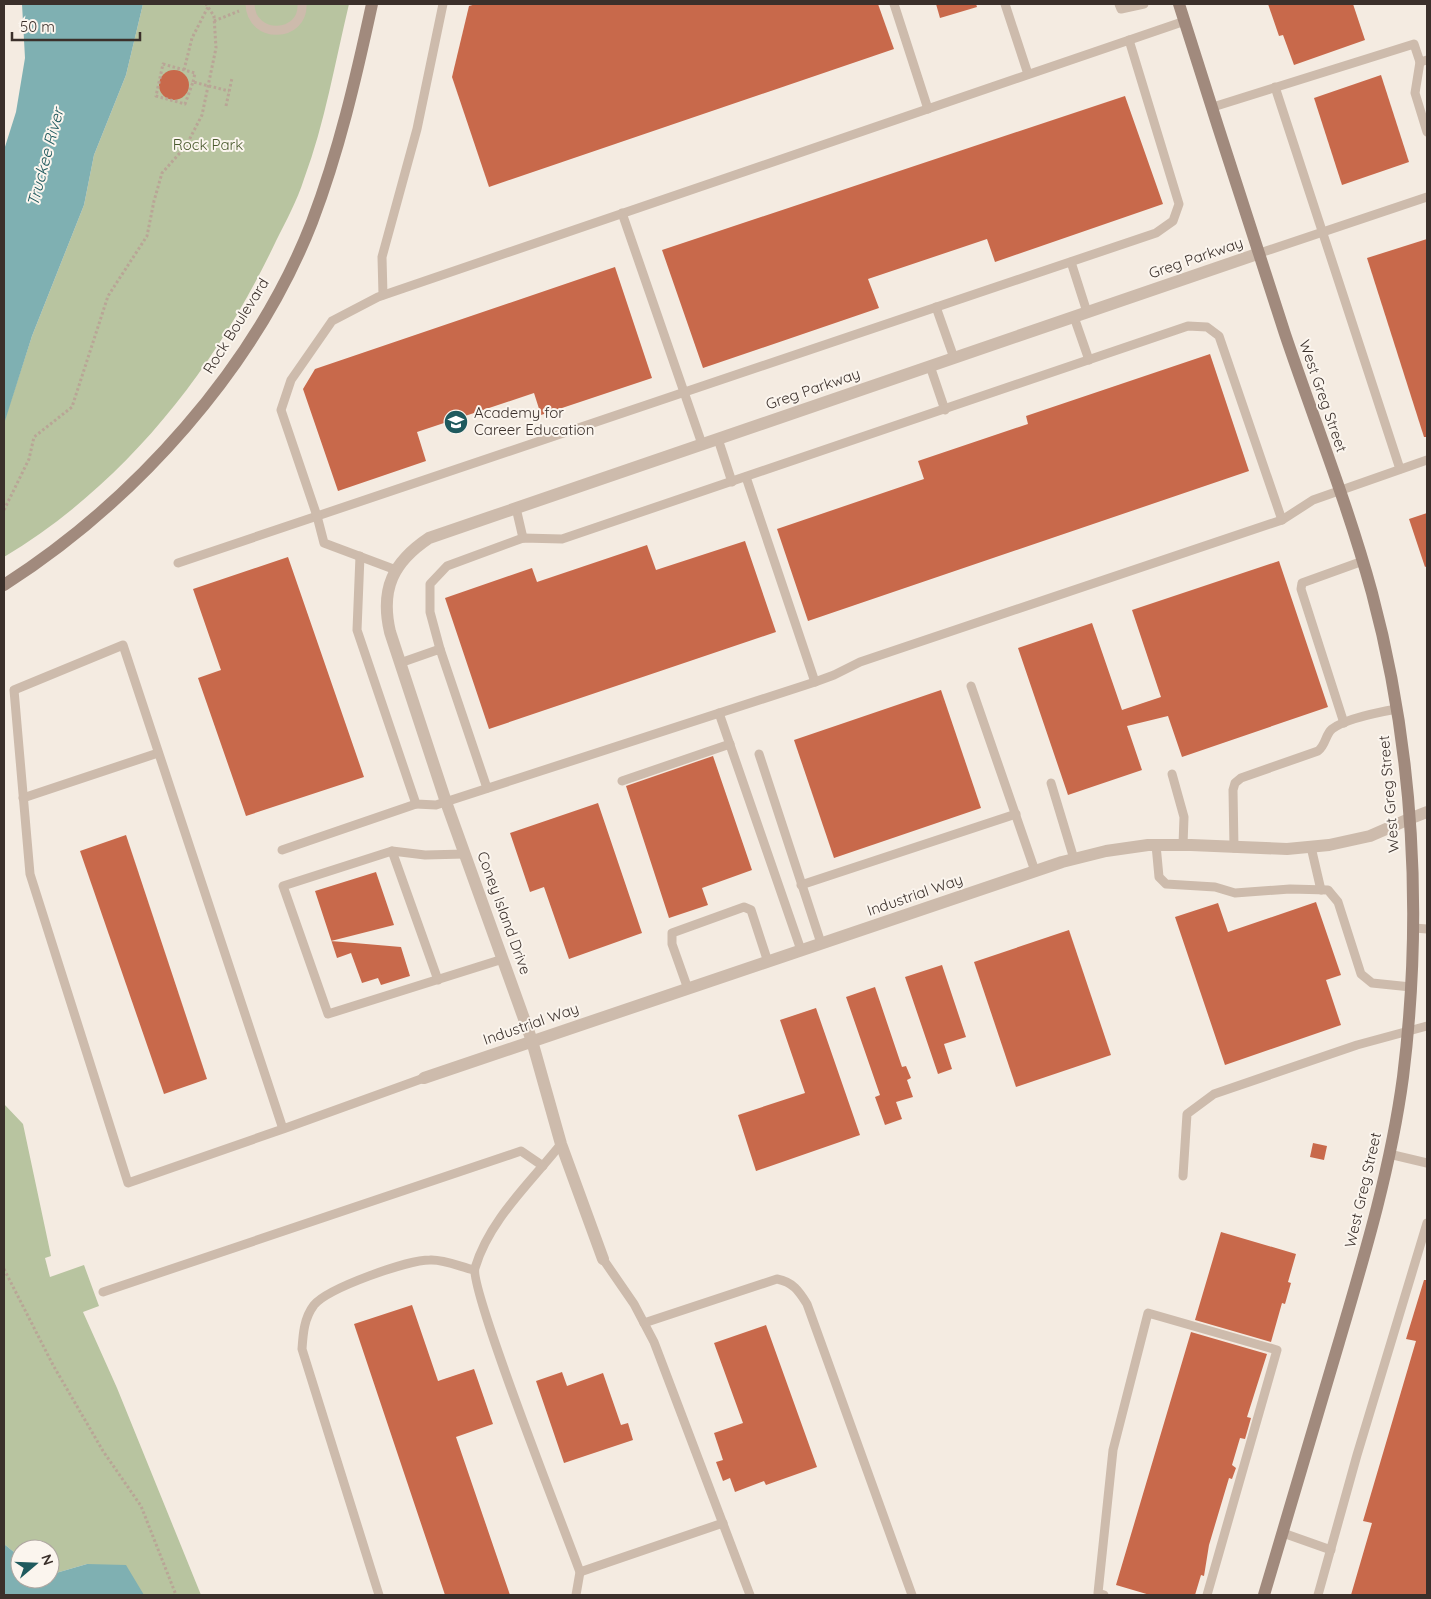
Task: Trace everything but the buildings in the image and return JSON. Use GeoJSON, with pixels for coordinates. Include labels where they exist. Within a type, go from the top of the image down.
{"type":"FeatureCollection","features":[{"type":"Feature","properties":{"kind":"main road","name":"Rock Boulevard"},"geometry":{"type":"LineString","coordinates":[[4,585],[70,538],[136,480],[204,404],[250,340],[292,264],[311,224],[326,182],[349,104],[372,4]]}},
{"type":"Feature","properties":{"kind":"main road","name":"West Greg Street"},"geometry":{"type":"LineString","coordinates":[[1179,4],[1363,561],[1383,638],[1397,709],[1410,819],[1414,928],[1411,987],[1407,1033],[1390,1154],[1365,1252],[1264,1595]]}},
{"type":"Feature","properties":{"kind":"street","name":"Greg Parkway"},"geometry":{"type":"LineString","coordinates":[[394,573],[412,549],[429,538],[1260,253]]}},
{"type":"Feature","properties":{"kind":"street","name":"Coney Island Drive"},"geometry":{"type":"LineString","coordinates":[[394,573],[387,594],[386,615],[400,663],[446,802],[532,1041],[561,1144],[603,1260]]}},
{"type":"Feature","properties":{"kind":"street","name":"Industrial Way"},"geometry":{"type":"LineString","coordinates":[[424,1078],[1074,859],[1106,851],[1156,845],[1287,849],[1311,847],[1370,836],[1427,812]]}},
{"type":"Feature","properties":{"kind":"lane"},"geometry":{"type":"LineString","coordinates":[[250,4],[251,14],[256,22],[272,31],[288,28],[295,23],[302,4]]}},
{"type":"Feature","properties":{"kind":"lane"},"geometry":{"type":"LineString","coordinates":[[384,295],[382,257],[417,129],[443,4]]}},
{"type":"Feature","properties":{"kind":"lane"},"geometry":{"type":"LineString","coordinates":[[894,4],[928,109]]}},
{"type":"Feature","properties":{"kind":"lane"},"geometry":{"type":"LineString","coordinates":[[1005,4],[1028,74]]}},
{"type":"Feature","properties":{"kind":"lane"},"geometry":{"type":"LineString","coordinates":[[1119,4],[1121,9],[1144,4]]}},
{"type":"Feature","properties":{"kind":"lane"},"geometry":{"type":"LineString","coordinates":[[394,573],[360,556],[324,543],[317,516],[281,410],[291,380],[332,321],[384,295],[1185,21]]}},
{"type":"Feature","properties":{"kind":"lane"},"geometry":{"type":"LineString","coordinates":[[178,563],[1156,234],[1173,221],[1179,204],[1129,40]]}},
{"type":"Feature","properties":{"kind":"lane"},"geometry":{"type":"LineString","coordinates":[[1212,107],[1414,44],[1424,61],[1415,93],[1427,132]]}},
{"type":"Feature","properties":{"kind":"lane"},"geometry":{"type":"LineString","coordinates":[[1276,87],[1400,469]]}},
{"type":"Feature","properties":{"kind":"lane"},"geometry":{"type":"LineString","coordinates":[[1260,253],[1427,197]]}},
{"type":"Feature","properties":{"kind":"lane"},"geometry":{"type":"LineString","coordinates":[[622,213],[702,444]]}},
{"type":"Feature","properties":{"kind":"lane"},"geometry":{"type":"LineString","coordinates":[[1071,262],[1087,312]]}},
{"type":"Feature","properties":{"kind":"lane"},"geometry":{"type":"LineString","coordinates":[[936,307],[954,358]]}},
{"type":"Feature","properties":{"kind":"lane"},"geometry":{"type":"LineString","coordinates":[[1074,317],[1089,360]]}},
{"type":"Feature","properties":{"kind":"lane"},"geometry":{"type":"LineString","coordinates":[[487,788],[440,649],[430,612],[430,584],[447,566],[523,538],[562,539],[1188,326],[1207,327],[1219,336],[1282,520]]}},
{"type":"Feature","properties":{"kind":"lane"},"geometry":{"type":"LineString","coordinates":[[930,366],[945,410]]}},
{"type":"Feature","properties":{"kind":"lane"},"geometry":{"type":"LineString","coordinates":[[718,439],[732,482]]}},
{"type":"Feature","properties":{"kind":"lane"},"geometry":{"type":"LineString","coordinates":[[282,850],[416,804],[436,805],[446,802],[834,676],[860,662],[1282,520],[1313,500],[1427,460]]}},
{"type":"Feature","properties":{"kind":"lane"},"geometry":{"type":"LineString","coordinates":[[746,477],[815,682]]}},
{"type":"Feature","properties":{"kind":"lane"},"geometry":{"type":"LineString","coordinates":[[516,508],[523,538]]}},
{"type":"Feature","properties":{"kind":"lane"},"geometry":{"type":"LineString","coordinates":[[360,556],[357,630],[416,804]]}},
{"type":"Feature","properties":{"kind":"lane"},"geometry":{"type":"LineString","coordinates":[[1344,724],[1301,589],[1302,583],[1363,561]]}},
{"type":"Feature","properties":{"kind":"lane"},"geometry":{"type":"LineString","coordinates":[[283,1128],[122,646],[14,690],[30,874],[128,1183],[424,1078]]}},
{"type":"Feature","properties":{"kind":"lane"},"geometry":{"type":"LineString","coordinates":[[400,663],[440,649]]}},
{"type":"Feature","properties":{"kind":"lane"},"geometry":{"type":"LineString","coordinates":[[972,686],[1035,871]]}},
{"type":"Feature","properties":{"kind":"lane"},"geometry":{"type":"LineString","coordinates":[[1234,848],[1233,790],[1235,783],[1241,778],[1318,751],[1325,746],[1332,729],[1375,713],[1397,709]]}},
{"type":"Feature","properties":{"kind":"lane"},"geometry":{"type":"LineString","coordinates":[[719,713],[801,950]]}},
{"type":"Feature","properties":{"kind":"lane"},"geometry":{"type":"LineString","coordinates":[[622,781],[730,744]]}},
{"type":"Feature","properties":{"kind":"lane"},"geometry":{"type":"LineString","coordinates":[[23,798],[158,753]]}},
{"type":"Feature","properties":{"kind":"lane"},"geometry":{"type":"LineString","coordinates":[[759,754],[821,944]]}},
{"type":"Feature","properties":{"kind":"lane"},"geometry":{"type":"LineString","coordinates":[[1172,774],[1184,817],[1183,845]]}},
{"type":"Feature","properties":{"kind":"lane"},"geometry":{"type":"LineString","coordinates":[[1050,783],[1074,859]]}},
{"type":"Feature","properties":{"kind":"lane"},"geometry":{"type":"LineString","coordinates":[[801,885],[1016,814]]}},
{"type":"Feature","properties":{"kind":"lane"},"geometry":{"type":"LineString","coordinates":[[1156,845],[1159,877],[1166,884],[1215,887],[1235,893],[1328,890],[1338,902],[1361,974],[1372,982],[1411,987]]}},
{"type":"Feature","properties":{"kind":"lane"},"geometry":{"type":"LineString","coordinates":[[1311,847],[1321,890]]}},
{"type":"Feature","properties":{"kind":"lane"},"geometry":{"type":"LineString","coordinates":[[392,851],[438,980]]}},
{"type":"Feature","properties":{"kind":"lane"},"geometry":{"type":"LineString","coordinates":[[465,854],[425,854],[392,851],[283,886],[328,1014],[503,959]]}},
{"type":"Feature","properties":{"kind":"lane"},"geometry":{"type":"LineString","coordinates":[[688,989],[672,944],[672,933],[744,907],[751,910],[768,962]]}},
{"type":"Feature","properties":{"kind":"lane"},"geometry":{"type":"LineString","coordinates":[[1414,928],[1427,929]]}},
{"type":"Feature","properties":{"kind":"lane"},"geometry":{"type":"LineString","coordinates":[[1182,1176],[1188,1114],[1214,1094],[1357,1045],[1407,1033],[1427,1026]]}},
{"type":"Feature","properties":{"kind":"lane"},"geometry":{"type":"LineString","coordinates":[[561,1144],[492,1230],[474,1270],[486,1318],[580,1572],[576,1595]]}},
{"type":"Feature","properties":{"kind":"lane"},"geometry":{"type":"LineString","coordinates":[[103,1292],[521,1151],[543,1166]]}},
{"type":"Feature","properties":{"kind":"lane"},"geometry":{"type":"LineString","coordinates":[[1390,1154],[1427,1163]]}},
{"type":"Feature","properties":{"kind":"lane"},"geometry":{"type":"LineString","coordinates":[[1318,1595],[1427,1223]]}},
{"type":"Feature","properties":{"kind":"lane"},"geometry":{"type":"LineString","coordinates":[[379,1595],[302,1349],[304,1325],[314,1305],[342,1286],[387,1270],[430,1260],[474,1270]]}},
{"type":"Feature","properties":{"kind":"lane"},"geometry":{"type":"LineString","coordinates":[[603,1260],[644,1323],[654,1342],[750,1595]]}},
{"type":"Feature","properties":{"kind":"lane"},"geometry":{"type":"LineString","coordinates":[[644,1323],[778,1279],[788,1281],[798,1290],[807,1304],[912,1595]]}},
{"type":"Feature","properties":{"kind":"lane"},"geometry":{"type":"LineString","coordinates":[[1104,1595],[1098,1593],[1113,1450],[1148,1313],[1277,1350],[1206,1595]]}},
{"type":"Feature","properties":{"kind":"lane"},"geometry":{"type":"LineString","coordinates":[[580,1572],[723,1524]]}},
{"type":"Feature","properties":{"kind":"lane"},"geometry":{"type":"LineString","coordinates":[[1282,1533],[1331,1550]]}},
{"type":"Feature","properties":{"kind":"path"},"geometry":{"type":"LineString","coordinates":[[214,21],[239,12],[239,4]]}},
{"type":"Feature","properties":{"kind":"path"},"geometry":{"type":"LineString","coordinates":[[4,510],[29,459],[34,437],[72,407],[108,296],[147,236],[162,173],[186,146],[202,114],[216,48],[214,21],[207,5]]}},
{"type":"Feature","properties":{"kind":"path"},"geometry":{"type":"LineString","coordinates":[[184,70],[192,38],[207,5]]}},
{"type":"Feature","properties":{"kind":"path"},"geometry":{"type":"LineString","coordinates":[[163,64],[195,73],[193,82],[185,104],[156,96],[163,64]]}},
{"type":"Feature","properties":{"kind":"path"},"geometry":{"type":"LineString","coordinates":[[226,106],[232,78]]}},
{"type":"Feature","properties":{"kind":"path"},"geometry":{"type":"LineString","coordinates":[[193,82],[229,91]]}},
{"type":"Feature","properties":{"kind":"path"},"geometry":{"type":"LineString","coordinates":[[4,1269],[53,1365],[99,1444],[141,1506],[176,1595]]}},
{"type":"Feature","properties":{"kind":"green space","name":"Rock Park"},"geometry":{"type":"Polygon","coordinates":[[[143,4],[349,4],[324,114],[295,203],[252,288],[225,334],[196,378],[128,458],[90,495],[48,528],[4,557],[4,422],[32,336],[84,205],[94,155],[126,75],[143,4]]]}},
{"type":"Feature","properties":{"kind":"green space"},"geometry":{"type":"Polygon","coordinates":[[[4,1104],[23,1124],[51,1256],[45,1258],[50,1277],[84,1265],[99,1306],[83,1312],[117,1388],[201,1595],[144,1595],[87,1564],[60,1572],[60,1539],[10,1539],[10,1549],[4,1544],[4,1104]]]}},
{"type":"Feature","properties":{"kind":"water","name":"Truckee River"},"geometry":{"type":"Polygon","coordinates":[[[22,4],[143,4],[126,75],[94,155],[84,205],[32,336],[4,424],[4,150],[16,112],[25,58],[22,4]]]}},
{"type":"Feature","properties":{"kind":"water"},"geometry":{"type":"Polygon","coordinates":[[[4,1544],[10,1549],[10,1589],[60,1589],[60,1572],[87,1564],[126,1565],[144,1595],[4,1595],[4,1544]]]}},
{"type":"Feature","properties":{"kind":"place","name":"Academy for Career Education"},"geometry":{"type":"Point","coordinates":[456,422]}}]}
